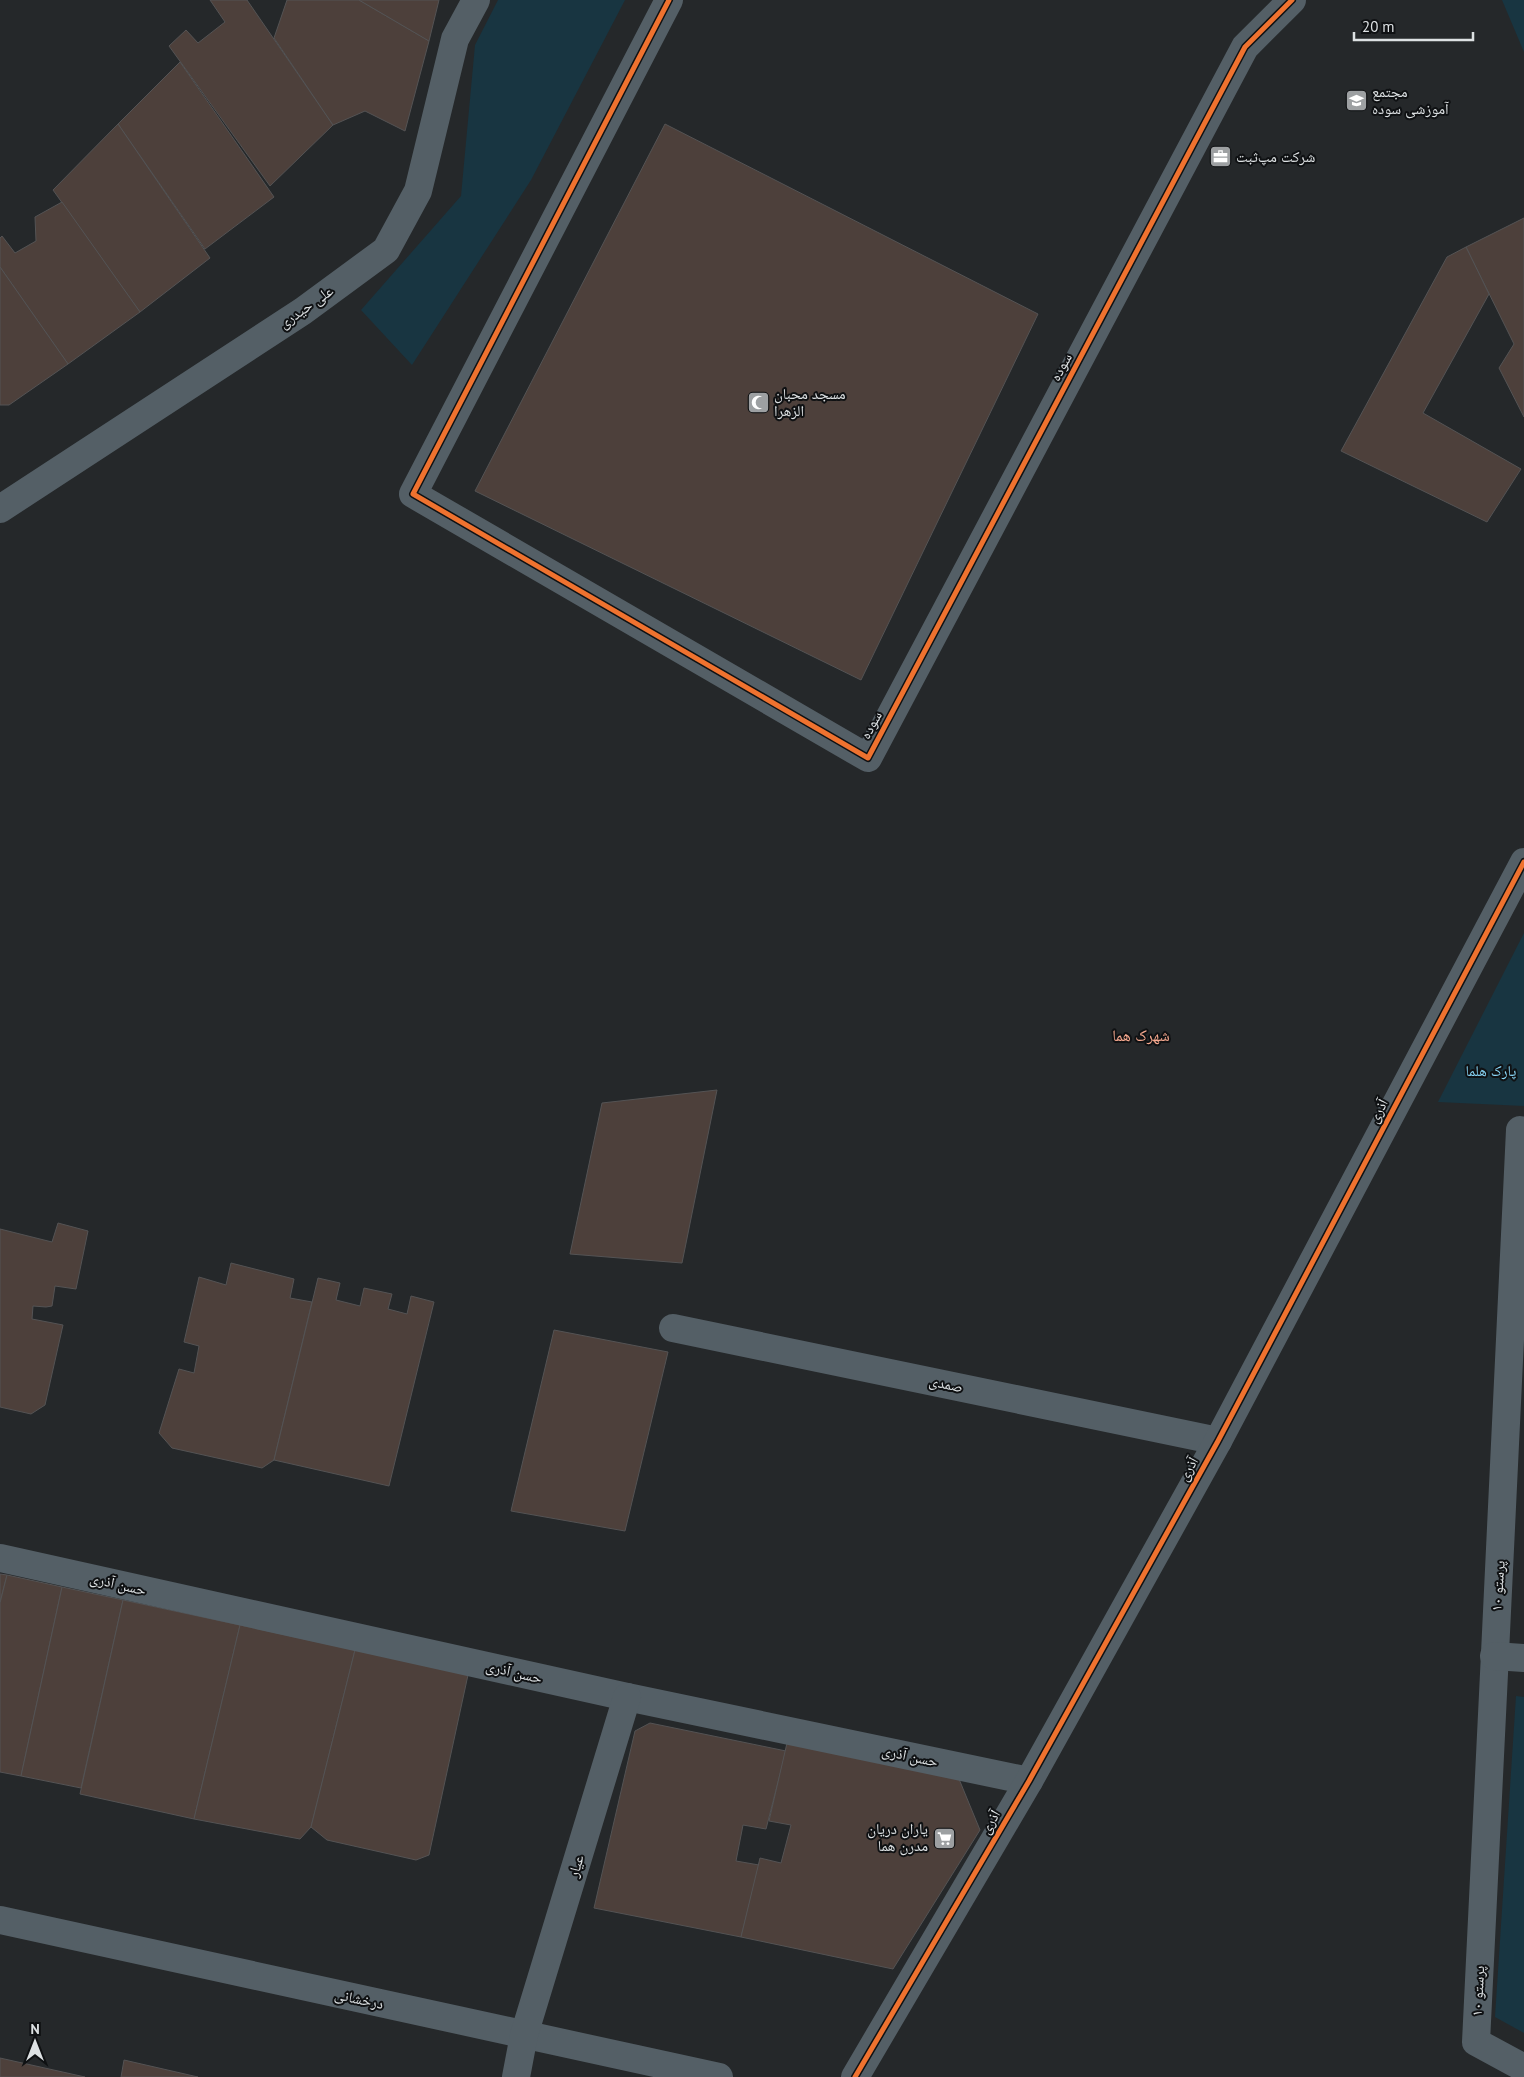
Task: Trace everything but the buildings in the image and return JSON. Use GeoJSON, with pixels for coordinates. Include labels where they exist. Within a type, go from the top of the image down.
{"type":"FeatureCollection","features":[{"type":"Feature","properties":{"kind":"street","name":"علی حیدری"},"geometry":{"type":"LineString","coordinates":[[0,509],[303,310],[386,250],[418,191],[455,39],[476,0]]}},
{"type":"Feature","properties":{"kind":"street","name":"سوده"},"geometry":{"type":"LineString","coordinates":[[669,0],[413,494],[868,758],[1245,47],[1292,0]]}},
{"type":"Feature","properties":{"kind":"street","name":"آذری"},"geometry":{"type":"LineString","coordinates":[[855,2077],[1029,1781],[1218,1441],[1524,862]]}},
{"type":"Feature","properties":{"kind":"street","name":"پرستو ۱۰"},"geometry":{"type":"LineString","coordinates":[[1522,1131],[1515,1461],[1494,1656],[1476,2042],[1524,2068]]}},
{"type":"Feature","properties":{"kind":"street","name":"صمدی"},"geometry":{"type":"LineString","coordinates":[[673,1328],[1218,1441]]}},
{"type":"Feature","properties":{"kind":"street","name":"حسن آذری"},"geometry":{"type":"LineString","coordinates":[[0,1558],[627,1697],[1029,1781]]}},
{"type":"Feature","properties":{"kind":"street"},"geometry":{"type":"LineString","coordinates":[[1494,1656],[1524,1658]]}},
{"type":"Feature","properties":{"kind":"street","name":"عیار"},"geometry":{"type":"LineString","coordinates":[[516,2077],[524,2035],[627,1697]]}},
{"type":"Feature","properties":{"kind":"street","name":"درخشانی"},"geometry":{"type":"LineString","coordinates":[[0,1920],[719,2077]]}},
{"type":"Feature","properties":{"kind":"green space"},"geometry":{"type":"Polygon","coordinates":[[[498,0],[625,0],[531,180],[412,365],[361,310],[461,196],[475,45],[498,0]]]}},
{"type":"Feature","properties":{"kind":"green space"},"geometry":{"type":"Polygon","coordinates":[[[1502,0],[1524,0],[1524,52],[1502,0]]]}},
{"type":"Feature","properties":{"kind":"green space","name":"پارک هلما"},"geometry":{"type":"Polygon","coordinates":[[[1524,933],[1524,1106],[1438,1102],[1524,933]]]}},
{"type":"Feature","properties":{"kind":"green space"},"geometry":{"type":"Polygon","coordinates":[[[1516,1696],[1524,1697],[1524,2033],[1495,2017],[1516,1696]]]}},
{"type":"Feature","properties":{"kind":"cycle path"},"geometry":{"type":"LineString","coordinates":[[669,0],[413,494],[868,758],[1245,47],[1292,0]]}},
{"type":"Feature","properties":{"kind":"cycle path"},"geometry":{"type":"LineString","coordinates":[[855,2077],[1029,1781],[1218,1441],[1524,862]]}},
{"type":"Feature","properties":{"kind":"place","name":"مجتمع آموزشی سوده"},"geometry":{"type":"Point","coordinates":[1356,101]}},
{"type":"Feature","properties":{"kind":"place","name":"شرکت مپ‌ثبت"},"geometry":{"type":"Point","coordinates":[1220,157]}},
{"type":"Feature","properties":{"kind":"place","name":"مسجد محبان الزهرا"},"geometry":{"type":"Point","coordinates":[758,403]}},
{"type":"Feature","properties":{"kind":"place","name":"یاران دریان مدرن هما"},"geometry":{"type":"Point","coordinates":[944,1838]}},
{"type":"Feature","properties":{"kind":"district","name":"شهرک هما"},"geometry":{"type":"Point","coordinates":[1141,1035]}}]}
